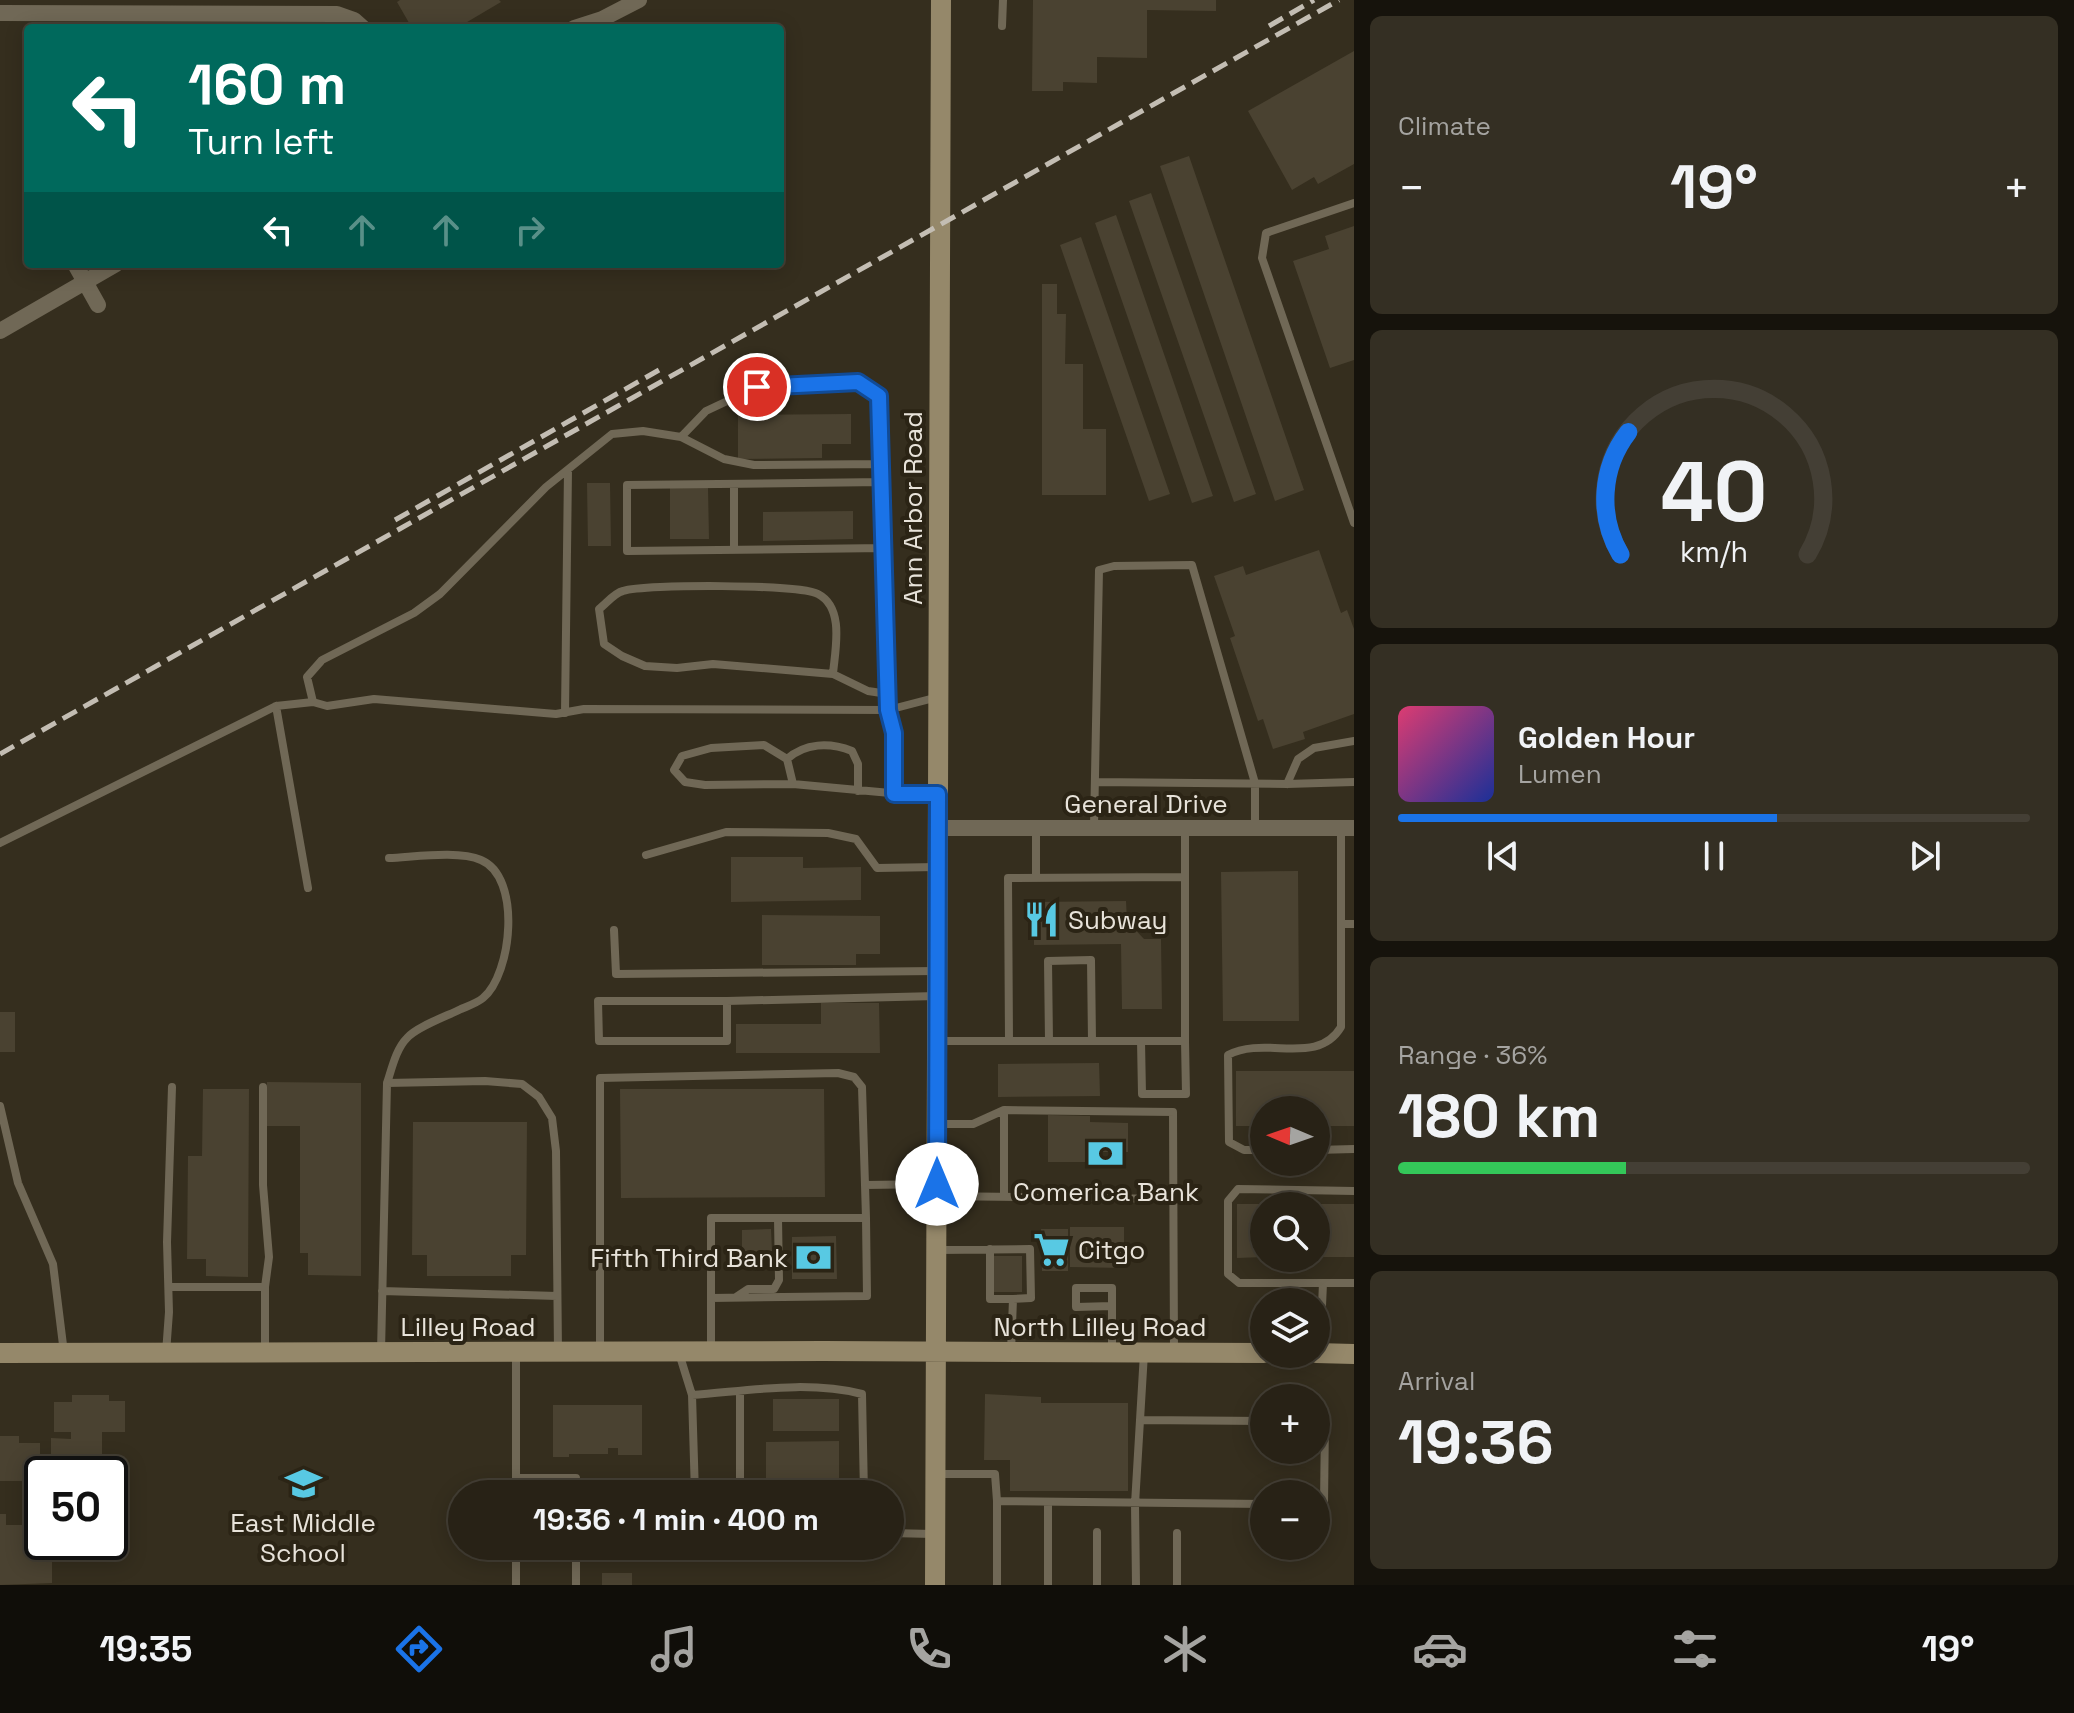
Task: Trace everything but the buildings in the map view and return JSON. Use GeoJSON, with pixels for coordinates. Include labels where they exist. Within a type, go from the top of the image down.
{"type":"FeatureCollection","features":[{"type":"Feature","properties":{"kind":"main road","name":"Ann Arbor Road"},"geometry":{"type":"LineString","coordinates":[[935,1585],[941,0]]}},
{"type":"Feature","properties":{"kind":"main road","name":"Lilley Road"},"geometry":{"type":"LineString","coordinates":[[0,1353],[936,1353]]}},
{"type":"Feature","properties":{"kind":"main road","name":"North Lilley Road"},"geometry":{"type":"LineString","coordinates":[[936,1353],[1250,1353]]}},
{"type":"Feature","properties":{"kind":"main road"},"geometry":{"type":"LineString","coordinates":[[1330,1353],[1354,1354]]}},
{"type":"Feature","properties":{"kind":"street"},"geometry":{"type":"LineString","coordinates":[[586,24],[639,0]]}},
{"type":"Feature","properties":{"kind":"street"},"geometry":{"type":"LineString","coordinates":[[0,13],[46,21],[337,14],[358,24]]}},
{"type":"Feature","properties":{"kind":"street"},"geometry":{"type":"LineString","coordinates":[[77,268],[98,305]]}},
{"type":"Feature","properties":{"kind":"street"},"geometry":{"type":"LineString","coordinates":[[0,331],[109,268]]}},
{"type":"Feature","properties":{"kind":"street","name":"General Drive"},"geometry":{"type":"LineString","coordinates":[[938,828],[1347,828]]}},
{"type":"Feature","properties":{"kind":"lane"},"geometry":{"type":"LineString","coordinates":[[1002,26],[1003,0]]}},
{"type":"Feature","properties":{"kind":"lane"},"geometry":{"type":"LineString","coordinates":[[1354,203],[1266,233],[1262,258],[1354,523]]}},
{"type":"Feature","properties":{"kind":"lane"},"geometry":{"type":"LineString","coordinates":[[681,437],[706,411],[757,387],[858,382],[879,396],[888,710],[894,733],[894,794]]}},
{"type":"Feature","properties":{"kind":"lane"},"geometry":{"type":"LineString","coordinates":[[313,702],[307,677],[322,660],[414,613],[440,594],[546,487],[612,434],[643,431],[681,437],[724,459],[754,465],[883,464]]}},
{"type":"Feature","properties":{"kind":"lane"},"geometry":{"type":"LineString","coordinates":[[565,713],[568,470]]}},
{"type":"Feature","properties":{"kind":"lane"},"geometry":{"type":"LineString","coordinates":[[883,482],[627,485],[627,551],[885,548]]}},
{"type":"Feature","properties":{"kind":"lane"},"geometry":{"type":"LineString","coordinates":[[734,484],[734,550]]}},
{"type":"Feature","properties":{"kind":"lane"},"geometry":{"type":"LineString","coordinates":[[1094,828],[1099,570],[1114,566],[1192,565],[1255,783],[1255,828]]}},
{"type":"Feature","properties":{"kind":"lane"},"geometry":{"type":"LineString","coordinates":[[833,674],[837,627],[830,606],[819,594],[791,588],[685,587],[621,591],[599,609],[604,644],[645,666],[677,668],[713,664],[833,674],[868,691],[888,694]]}},
{"type":"Feature","properties":{"kind":"lane"},"geometry":{"type":"LineString","coordinates":[[0,843],[276,706],[313,702],[327,706],[374,699],[487,710],[565,713],[584,709],[888,710],[938,697]]}},
{"type":"Feature","properties":{"kind":"lane"},"geometry":{"type":"LineString","coordinates":[[276,706],[308,888]]}},
{"type":"Feature","properties":{"kind":"lane"},"geometry":{"type":"LineString","coordinates":[[1287,784],[1298,759],[1314,748],[1354,741]]}},
{"type":"Feature","properties":{"kind":"lane"},"geometry":{"type":"LineString","coordinates":[[793,784],[787,759],[764,745],[711,748],[682,756],[674,770],[685,782],[705,785],[793,784],[894,794],[938,794]]}},
{"type":"Feature","properties":{"kind":"lane"},"geometry":{"type":"LineString","coordinates":[[787,759],[800,747],[838,745],[852,751],[858,764],[858,791]]}},
{"type":"Feature","properties":{"kind":"lane"},"geometry":{"type":"LineString","coordinates":[[1095,782],[1354,782]]}},
{"type":"Feature","properties":{"kind":"lane"},"geometry":{"type":"LineString","coordinates":[[1036,828],[1036,878]]}},
{"type":"Feature","properties":{"kind":"lane"},"geometry":{"type":"LineString","coordinates":[[1141,1041],[1142,1094],[1186,1094],[1185,828]]}},
{"type":"Feature","properties":{"kind":"lane"},"geometry":{"type":"LineString","coordinates":[[1250,1150],[1229,1142],[1228,1055],[1242,1047],[1317,1048],[1333,1041],[1341,1027],[1341,880],[1347,828]]}},
{"type":"Feature","properties":{"kind":"lane"},"geometry":{"type":"LineString","coordinates":[[646,855],[726,832],[828,833],[856,839],[877,868],[938,867]]}},
{"type":"Feature","properties":{"kind":"lane"},"geometry":{"type":"LineString","coordinates":[[381,1353],[387,1083],[395,1058],[407,1037],[484,997],[499,974],[509,921],[507,898],[500,875],[479,858],[389,858]]}},
{"type":"Feature","properties":{"kind":"lane"},"geometry":{"type":"LineString","coordinates":[[1009,1041],[1008,878],[1185,877]]}},
{"type":"Feature","properties":{"kind":"lane"},"geometry":{"type":"LineString","coordinates":[[1341,880],[1354,880]]}},
{"type":"Feature","properties":{"kind":"lane"},"geometry":{"type":"LineString","coordinates":[[1341,924],[1354,924]]}},
{"type":"Feature","properties":{"kind":"lane"},"geometry":{"type":"LineString","coordinates":[[614,930],[616,974],[938,971]]}},
{"type":"Feature","properties":{"kind":"lane"},"geometry":{"type":"LineString","coordinates":[[1049,1041],[1048,961],[1091,960],[1092,1041]]}},
{"type":"Feature","properties":{"kind":"lane"},"geometry":{"type":"LineString","coordinates":[[727,1001],[727,1041],[599,1041],[598,1001],[938,996]]}},
{"type":"Feature","properties":{"kind":"lane"},"geometry":{"type":"LineString","coordinates":[[938,1041],[1185,1041]]}},
{"type":"Feature","properties":{"kind":"lane"},"geometry":{"type":"LineString","coordinates":[[600,1353],[600,1078],[827,1073],[854,1077],[862,1087],[867,1296],[711,1298]]}},
{"type":"Feature","properties":{"kind":"lane"},"geometry":{"type":"LineString","coordinates":[[387,1083],[485,1081],[522,1084],[539,1097],[552,1118],[556,1151],[558,1353]]}},
{"type":"Feature","properties":{"kind":"lane"},"geometry":{"type":"LineString","coordinates":[[165,1353],[172,1087]]}},
{"type":"Feature","properties":{"kind":"lane"},"geometry":{"type":"LineString","coordinates":[[263,1087],[263,1185],[269,1257],[265,1287],[265,1353]]}},
{"type":"Feature","properties":{"kind":"lane"},"geometry":{"type":"LineString","coordinates":[[0,1106],[18,1183],[53,1264],[64,1353]]}},
{"type":"Feature","properties":{"kind":"lane"},"geometry":{"type":"LineString","coordinates":[[937,1124],[973,1124],[1004,1110],[1173,1112],[1174,1353]]}},
{"type":"Feature","properties":{"kind":"lane"},"geometry":{"type":"LineString","coordinates":[[1004,1110],[1004,1197]]}},
{"type":"Feature","properties":{"kind":"lane"},"geometry":{"type":"LineString","coordinates":[[1330,1150],[1354,1149]]}},
{"type":"Feature","properties":{"kind":"lane"},"geometry":{"type":"LineString","coordinates":[[865,1185],[1004,1197],[1173,1199]]}},
{"type":"Feature","properties":{"kind":"lane"},"geometry":{"type":"LineString","coordinates":[[1354,1191],[1238,1189],[1228,1201],[1228,1274],[1239,1283],[1354,1283]]}},
{"type":"Feature","properties":{"kind":"lane"},"geometry":{"type":"LineString","coordinates":[[711,1352],[711,1218],[866,1218]]}},
{"type":"Feature","properties":{"kind":"lane"},"geometry":{"type":"LineString","coordinates":[[735,1297],[748,1289],[774,1289],[779,1280],[778,1218]]}},
{"type":"Feature","properties":{"kind":"lane"},"geometry":{"type":"LineString","coordinates":[[937,1250],[990,1249],[1030,1249],[1031,1298],[990,1299],[990,1249]]}},
{"type":"Feature","properties":{"kind":"lane"},"geometry":{"type":"LineString","coordinates":[[1323,1283],[1323,1288]]}},
{"type":"Feature","properties":{"kind":"lane"},"geometry":{"type":"LineString","coordinates":[[169,1287],[265,1287]]}},
{"type":"Feature","properties":{"kind":"lane"},"geometry":{"type":"LineString","coordinates":[[1112,1306],[1076,1307],[1076,1288],[1112,1288],[1112,1306],[1112,1352]]}},
{"type":"Feature","properties":{"kind":"lane"},"geometry":{"type":"LineString","coordinates":[[382,1291],[557,1296]]}},
{"type":"Feature","properties":{"kind":"lane"},"geometry":{"type":"LineString","coordinates":[[1011,1352],[1013,1299]]}},
{"type":"Feature","properties":{"kind":"lane"},"geometry":{"type":"LineString","coordinates":[[679,1352],[692,1395],[695,1480]]}},
{"type":"Feature","properties":{"kind":"lane"},"geometry":{"type":"LineString","coordinates":[[516,1353],[516,1478],[576,1480]]}},
{"type":"Feature","properties":{"kind":"lane"},"geometry":{"type":"LineString","coordinates":[[1136,1585],[1135,1504],[1144,1353]]}},
{"type":"Feature","properties":{"kind":"lane"},"geometry":{"type":"LineString","coordinates":[[692,1395],[790,1387],[837,1388],[862,1394],[864,1480]]}},
{"type":"Feature","properties":{"kind":"lane"},"geometry":{"type":"LineString","coordinates":[[740,1391],[740,1480]]}},
{"type":"Feature","properties":{"kind":"lane"},"geometry":{"type":"LineString","coordinates":[[1140,1420],[1250,1421]]}},
{"type":"Feature","properties":{"kind":"lane"},"geometry":{"type":"LineString","coordinates":[[935,1474],[995,1474],[997,1585]]}},
{"type":"Feature","properties":{"kind":"lane"},"geometry":{"type":"LineString","coordinates":[[997,1501],[1250,1504]]}},
{"type":"Feature","properties":{"kind":"lane"},"geometry":{"type":"LineString","coordinates":[[1048,1502],[1048,1585]]}},
{"type":"Feature","properties":{"kind":"lane"},"geometry":{"type":"LineString","coordinates":[[1097,1532],[1097,1585]]}},
{"type":"Feature","properties":{"kind":"lane"},"geometry":{"type":"LineString","coordinates":[[904,1533],[935,1534]]}},
{"type":"Feature","properties":{"kind":"lane"},"geometry":{"type":"LineString","coordinates":[[1177,1533],[1177,1585]]}},
{"type":"Feature","properties":{"kind":"lane"},"geometry":{"type":"LineString","coordinates":[[516,1560],[516,1585]]}},
{"type":"Feature","properties":{"kind":"lane"},"geometry":{"type":"LineString","coordinates":[[576,1560],[576,1585]]}},
{"type":"Feature","properties":{"kind":"railway"},"geometry":{"type":"LineString","coordinates":[[1269,26],[1314,0]]}},
{"type":"Feature","properties":{"kind":"railway"},"geometry":{"type":"LineString","coordinates":[[0,754],[1339,0]]}},
{"type":"Feature","properties":{"kind":"railway"},"geometry":{"type":"LineString","coordinates":[[395,520],[659,370]]}},
{"type":"Feature","properties":{"kind":"place","name":"Subway"},"geometry":{"type":"Point","coordinates":[1042,920]}},
{"type":"Feature","properties":{"kind":"place","name":"Comerica Bank"},"geometry":{"type":"Point","coordinates":[1106,1153]}},
{"type":"Feature","properties":{"kind":"place","name":"Citgo"},"geometry":{"type":"Point","coordinates":[1052,1250]}},
{"type":"Feature","properties":{"kind":"place","name":"Fifth Third Bank"},"geometry":{"type":"Point","coordinates":[814,1258]}},
{"type":"Feature","properties":{"kind":"place","name":"East Middle School"},"geometry":{"type":"Point","coordinates":[303,1484]}},
{"type":"Feature","properties":{"kind":"route"},"geometry":{"type":"LineString","coordinates":[[757,387],[858,382],[879,396],[888,710],[894,733],[894,794],[938,794],[937,1184]]}}]}
